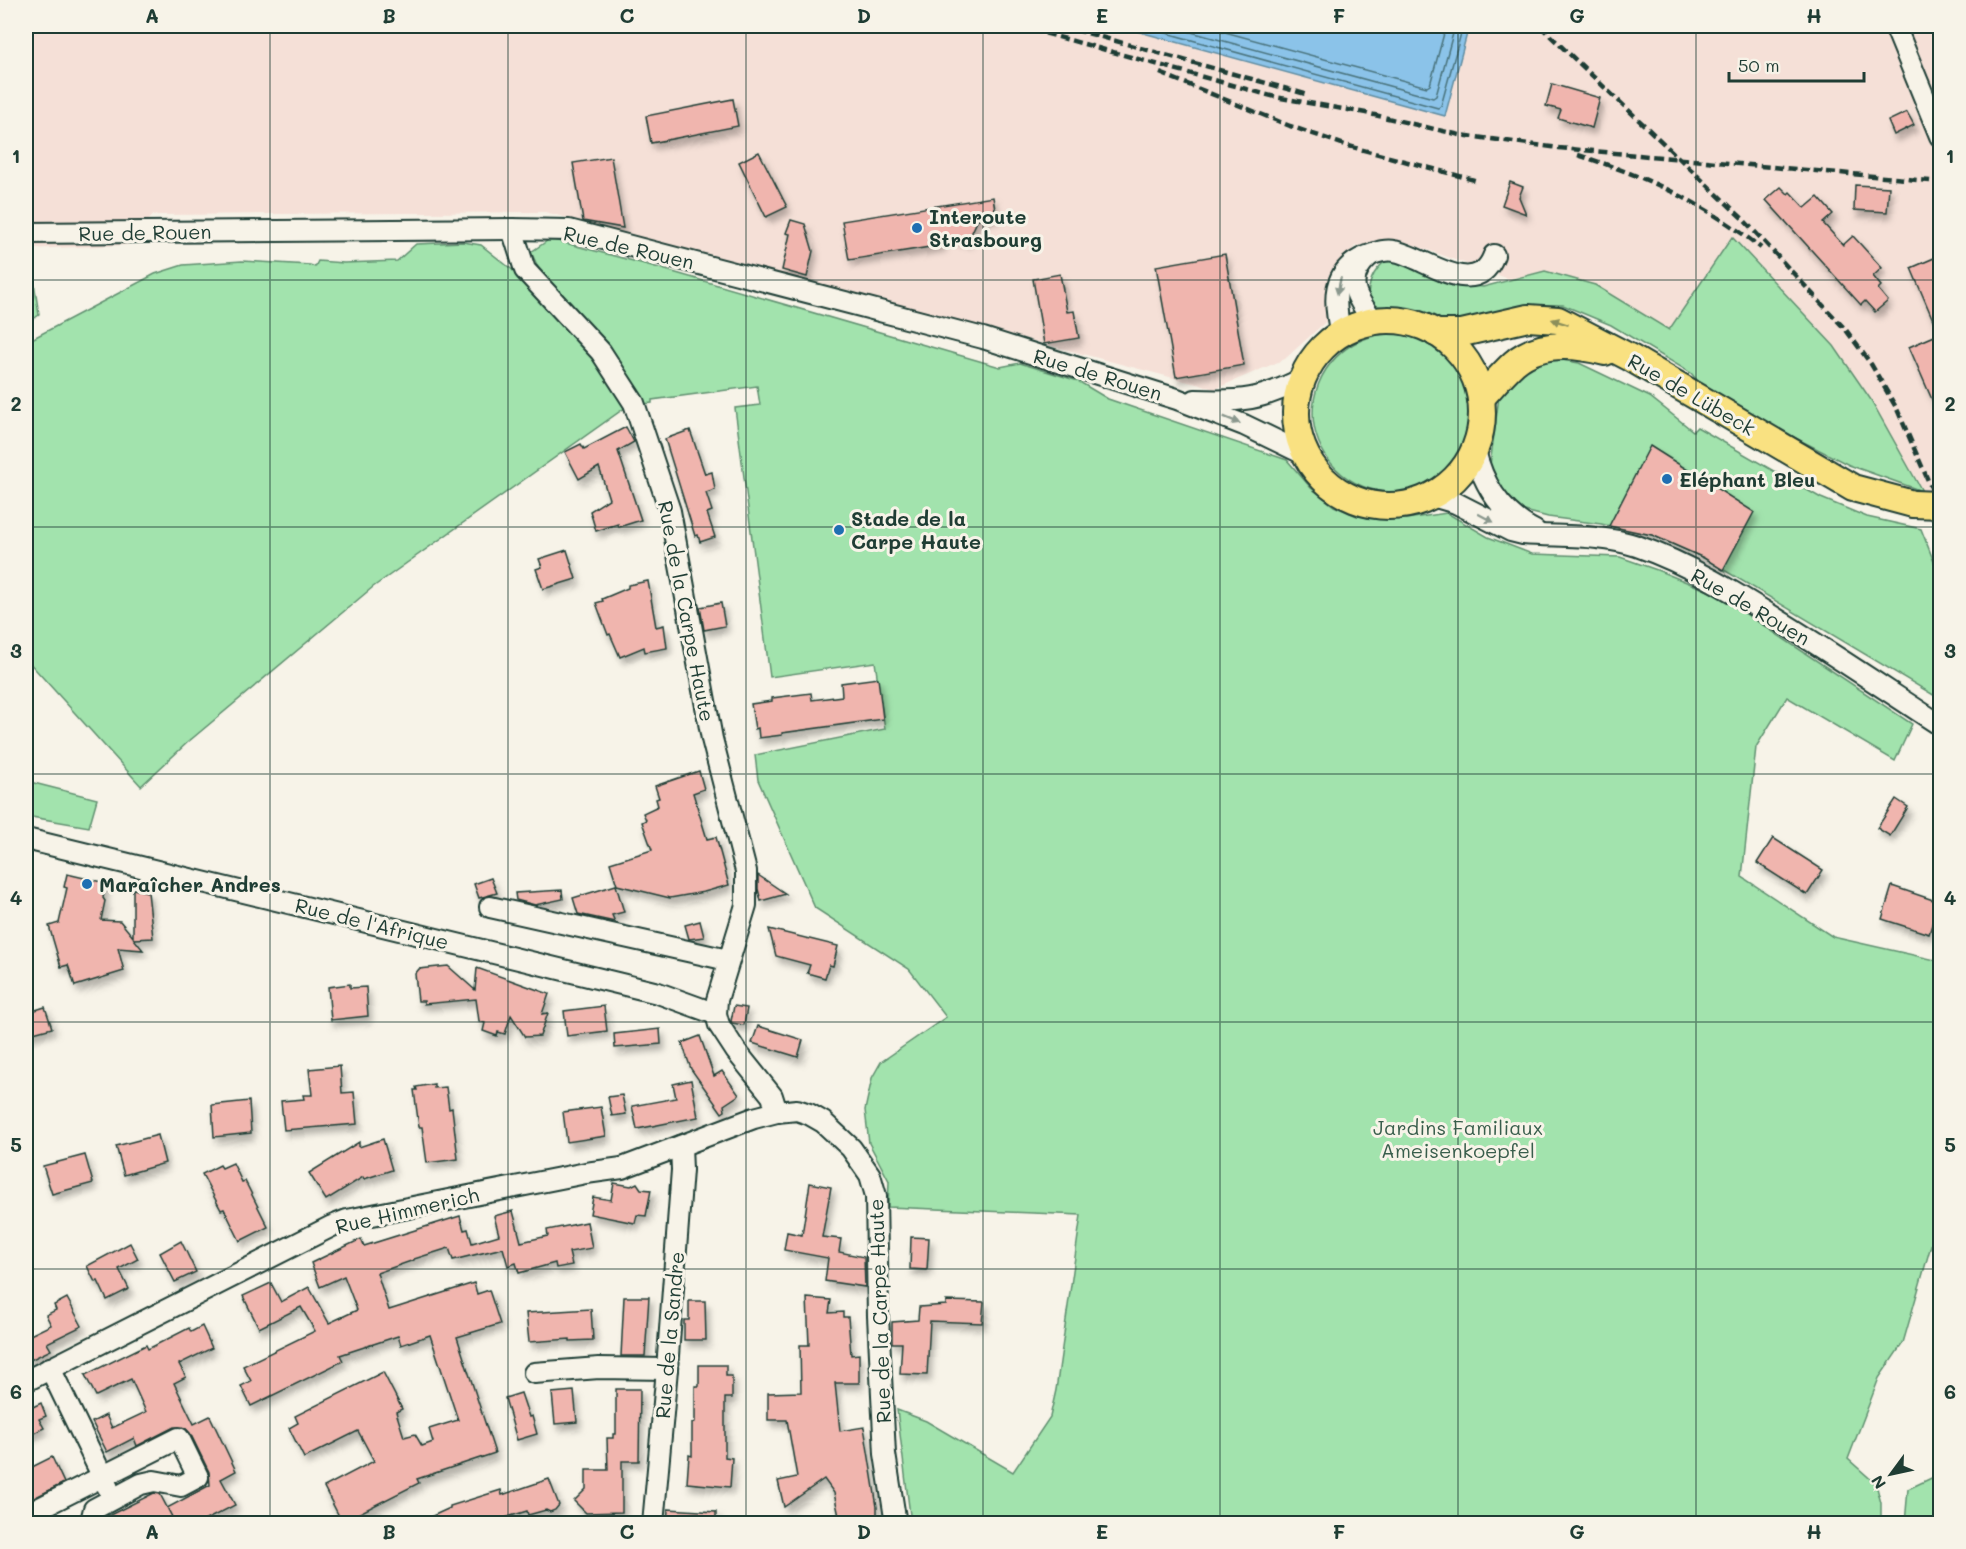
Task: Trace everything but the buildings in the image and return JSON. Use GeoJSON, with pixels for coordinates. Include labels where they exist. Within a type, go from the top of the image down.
{"type":"FeatureCollection","features":[{"type":"Feature","properties":{"kind":"main road","name":"Rue de Lübeck"},"geometry":{"type":"LineString","coordinates":[[1436,333],[1462,333],[1527,318],[1558,320],[1631,358],[1853,488],[1913,504],[1941,505]]}},
{"type":"Feature","properties":{"kind":"main road"},"geometry":{"type":"LineString","coordinates":[[1374,321],[1411,322],[1436,333],[1453,345],[1464,358],[1475,376],[1481,398],[1481,430],[1475,450],[1467,464],[1455,480],[1432,496],[1399,506],[1363,502],[1342,493],[1326,482],[1314,468],[1300,438],[1297,402],[1302,379],[1311,362],[1322,348],[1341,334],[1356,326],[1374,321]]}},
{"type":"Feature","properties":{"kind":"main road"},"geometry":{"type":"LineString","coordinates":[[1481,398],[1515,363],[1532,352],[1547,347],[1591,348],[1631,358]]}},
{"type":"Feature","properties":{"kind":"street"},"geometry":{"type":"LineString","coordinates":[[1895,26],[1941,136]]}},
{"type":"Feature","properties":{"kind":"street","name":"Rue de la Carpe Haute"},"geometry":{"type":"LineString","coordinates":[[512,229],[525,270],[601,352],[634,403],[670,511],[712,739],[746,871],[746,904],[717,1000],[716,1014]]}},
{"type":"Feature","properties":{"kind":"street","name":"Rue de Rouen"},"geometry":{"type":"LineString","coordinates":[[26,233],[569,230],[983,338],[1177,399],[1244,425],[1306,455]]}},
{"type":"Feature","properties":{"kind":"street"},"geometry":{"type":"LineString","coordinates":[[1341,334],[1336,300],[1337,288],[1342,273],[1357,260],[1379,251],[1392,250],[1416,258],[1451,275],[1474,276],[1482,272],[1494,255]]}},
{"type":"Feature","properties":{"kind":"street"},"geometry":{"type":"LineString","coordinates":[[1370,255],[1358,268],[1355,293],[1374,321]]}},
{"type":"Feature","properties":{"kind":"street","name":"Rue de Rouen"},"geometry":{"type":"LineString","coordinates":[[1177,399],[1245,400],[1276,393],[1302,379]]}},
{"type":"Feature","properties":{"kind":"street","name":"Rue de Rouen"},"geometry":{"type":"LineString","coordinates":[[1475,450],[1486,484],[1498,501],[1526,526],[1543,535]]}},
{"type":"Feature","properties":{"kind":"street","name":"Rue de Rouen"},"geometry":{"type":"LineString","coordinates":[[1432,496],[1468,509],[1510,531],[1605,539],[1636,546],[1675,562],[1719,584],[1764,611],[1941,725]]}},
{"type":"Feature","properties":{"kind":"street","name":"Rue de l'Afrique"},"geometry":{"type":"LineString","coordinates":[[26,839],[658,993],[716,1014]]}},
{"type":"Feature","properties":{"kind":"street"},"geometry":{"type":"LineString","coordinates":[[490,907],[728,960]]}},
{"type":"Feature","properties":{"kind":"street"},"geometry":{"type":"LineString","coordinates":[[716,1014],[719,1025],[736,1051],[772,1095],[777,1112]]}},
{"type":"Feature","properties":{"kind":"street","name":"Rue de la Carpe Haute"},"geometry":{"type":"LineString","coordinates":[[777,1112],[797,1110],[823,1122],[851,1148],[870,1175],[874,1185],[885,1454],[896,1524]]}},
{"type":"Feature","properties":{"kind":"street","name":"Rue Himmerich"},"geometry":{"type":"LineString","coordinates":[[26,1381],[347,1220],[575,1175],[622,1168],[754,1118],[777,1112]]}},
{"type":"Feature","properties":{"kind":"street","name":"Rue de la Sandre"},"geometry":{"type":"LineString","coordinates":[[653,1524],[682,1170],[681,1146]]}},
{"type":"Feature","properties":{"kind":"street"},"geometry":{"type":"LineString","coordinates":[[50,1368],[113,1499]]}},
{"type":"Feature","properties":{"kind":"street"},"geometry":{"type":"LineString","coordinates":[[534,1373],[599,1368],[667,1369]]}},
{"type":"Feature","properties":{"kind":"street"},"geometry":{"type":"LineString","coordinates":[[26,1515],[179,1438],[198,1477],[181,1486],[154,1481],[141,1484],[94,1509],[92,1524]]}},
{"type":"Feature","properties":{"kind":"shaded area"},"geometry":{"type":"Polygon","coordinates":[[[26,26],[1940,26],[1940,489],[1922,491],[1871,400],[1834,346],[1732,237],[1669,331],[1595,285],[1545,271],[1509,279],[1411,244],[1392,242],[1355,246],[1333,278],[1334,314],[1285,359],[1215,389],[545,212],[153,215],[128,245],[26,249],[26,26]]]}},
{"type":"Feature","properties":{"kind":"green space"},"geometry":{"type":"Polygon","coordinates":[[[1732,237],[1834,346],[1871,400],[1922,491],[1849,465],[1770,425],[1705,389],[1691,373],[1611,325],[1563,305],[1541,305],[1512,310],[1471,324],[1443,321],[1422,312],[1376,306],[1368,296],[1374,274],[1391,257],[1459,284],[1483,287],[1545,271],[1595,285],[1669,330],[1732,237]]]}},
{"type":"Feature","properties":{"kind":"green space","name":"Jardins Familiaux Ameisenkoepfel"},"geometry":{"type":"Polygon","coordinates":[[[550,239],[652,266],[1000,367],[1020,363],[1078,381],[1108,399],[1287,460],[1311,488],[1334,506],[1357,516],[1406,519],[1447,513],[1488,537],[1532,554],[1620,557],[1657,570],[1716,594],[1912,724],[1895,761],[1787,697],[1756,747],[1742,877],[1833,937],[1940,961],[1940,1214],[1903,1343],[1879,1378],[1848,1459],[1876,1484],[1881,1503],[1881,1523],[911,1523],[897,1410],[926,1421],[1013,1472],[1050,1417],[1056,1390],[1081,1215],[888,1207],[889,1181],[869,1143],[865,1110],[872,1078],[881,1062],[946,1017],[909,969],[815,908],[758,780],[755,755],[885,729],[875,662],[770,677],[735,408],[760,405],[757,386],[652,400],[652,403],[644,404],[618,361],[538,267],[531,252],[550,239]]]}},
{"type":"Feature","properties":{"kind":"green space"},"geometry":{"type":"Polygon","coordinates":[[[463,242],[481,245],[515,272],[593,358],[626,407],[373,587],[188,742],[141,786],[26,659],[26,342],[155,274],[183,265],[242,261],[315,267],[318,261],[344,263],[397,261],[416,244],[463,242]]]}},
{"type":"Feature","properties":{"kind":"green space"},"geometry":{"type":"Polygon","coordinates":[[[26,249],[29,249],[39,315],[26,324],[26,249]]]}},
{"type":"Feature","properties":{"kind":"green space"},"geometry":{"type":"Polygon","coordinates":[[[1392,334],[1422,340],[1436,347],[1448,357],[1458,369],[1465,383],[1471,413],[1465,443],[1458,457],[1448,469],[1436,479],[1422,486],[1392,492],[1362,486],[1348,479],[1336,469],[1326,457],[1319,443],[1313,413],[1319,383],[1326,369],[1336,357],[1348,347],[1362,340],[1392,334]]]}},
{"type":"Feature","properties":{"kind":"green space"},"geometry":{"type":"Polygon","coordinates":[[[1550,358],[1579,363],[1650,397],[1693,431],[1697,427],[1821,498],[1867,517],[1921,529],[1940,577],[1940,699],[1704,558],[1652,535],[1601,524],[1548,517],[1521,510],[1498,487],[1490,465],[1499,397],[1511,379],[1528,364],[1550,358]]]}},
{"type":"Feature","properties":{"kind":"green space"},"geometry":{"type":"Polygon","coordinates":[[[1940,761],[1940,876],[1934,763],[1940,761]]]}},
{"type":"Feature","properties":{"kind":"green space"},"geometry":{"type":"Polygon","coordinates":[[[26,781],[97,799],[89,827],[26,816],[26,781]]]}},
{"type":"Feature","properties":{"kind":"green space"},"geometry":{"type":"Polygon","coordinates":[[[1940,1474],[1940,1523],[1905,1523],[1908,1489],[1940,1474]]]}},
{"type":"Feature","properties":{"kind":"water"},"geometry":{"type":"Polygon","coordinates":[[[1118,26],[1469,26],[1445,116],[1118,26]]]}},
{"type":"Feature","properties":{"kind":"railway"},"geometry":{"type":"LineString","coordinates":[[1019,26],[1275,97],[1366,113],[1460,135],[1559,148],[1940,182]]}},
{"type":"Feature","properties":{"kind":"railway"},"geometry":{"type":"LineString","coordinates":[[1062,26],[1309,95]]}},
{"type":"Feature","properties":{"kind":"railway"},"geometry":{"type":"LineString","coordinates":[[1540,26],[1743,219],[1846,330],[1871,364],[1897,409],[1940,508]]}},
{"type":"Feature","properties":{"kind":"railway"},"geometry":{"type":"LineString","coordinates":[[1160,73],[1290,126],[1345,145],[1478,181]]}},
{"type":"Feature","properties":{"kind":"railway"},"geometry":{"type":"LineString","coordinates":[[1578,155],[1627,172],[1674,193],[1719,218],[1761,248]]}},
{"type":"Feature","properties":{"kind":"place","name":"Interoute Strasbourg"},"geometry":{"type":"Point","coordinates":[917,228]}},
{"type":"Feature","properties":{"kind":"place","name":"Eléphant Bleu"},"geometry":{"type":"Point","coordinates":[1667,479]}},
{"type":"Feature","properties":{"kind":"place","name":"Stade de la Carpe Haute"},"geometry":{"type":"Point","coordinates":[839,530]}},
{"type":"Feature","properties":{"kind":"place","name":"Maraîcher Andres"},"geometry":{"type":"Point","coordinates":[87,884]}}]}
